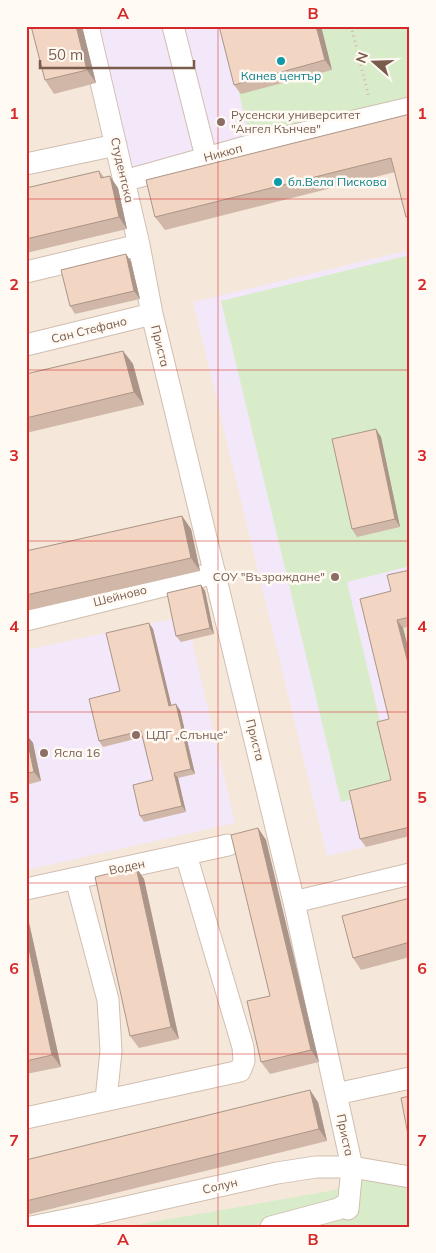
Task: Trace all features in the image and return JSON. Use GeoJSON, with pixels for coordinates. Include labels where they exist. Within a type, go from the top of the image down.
{"type":"FeatureCollection","features":[{"type":"Feature","properties":{"kind":"street","name":"Студентска"},"geometry":{"type":"LineString","coordinates":[[88,26],[139,245],[152,314]]}},
{"type":"Feature","properties":{"kind":"street"},"geometry":{"type":"LineString","coordinates":[[173,26],[206,157]]}},
{"type":"Feature","properties":{"kind":"street","name":"Никюп"},"geometry":{"type":"LineString","coordinates":[[124,181],[206,157],[410,108]]}},
{"type":"Feature","properties":{"kind":"street"},"geometry":{"type":"LineString","coordinates":[[26,164],[116,145]]}},
{"type":"Feature","properties":{"kind":"street"},"geometry":{"type":"LineString","coordinates":[[26,272],[139,245]]}},
{"type":"Feature","properties":{"kind":"street","name":"Сан Стефано"},"geometry":{"type":"LineString","coordinates":[[26,345],[152,314]]}},
{"type":"Feature","properties":{"kind":"street","name":"Приста"},"geometry":{"type":"LineString","coordinates":[[152,314],[294,902],[352,1167],[348,1206],[270,1227]]}},
{"type":"Feature","properties":{"kind":"street","name":"Шейново"},"geometry":{"type":"LineString","coordinates":[[26,620],[215,573]]}},
{"type":"Feature","properties":{"kind":"street","name":"Воден"},"geometry":{"type":"LineString","coordinates":[[26,889],[228,845]]}},
{"type":"Feature","properties":{"kind":"street"},"geometry":{"type":"LineString","coordinates":[[26,1118],[240,1071],[244,1061],[243,1047],[186,855]]}},
{"type":"Feature","properties":{"kind":"street"},"geometry":{"type":"LineString","coordinates":[[294,902],[410,874]]}},
{"type":"Feature","properties":{"kind":"street"},"geometry":{"type":"LineString","coordinates":[[76,879],[108,1000],[111,1050],[106,1100]]}},
{"type":"Feature","properties":{"kind":"street"},"geometry":{"type":"LineString","coordinates":[[336,1094],[410,1078]]}},
{"type":"Feature","properties":{"kind":"street","name":"Солун"},"geometry":{"type":"LineString","coordinates":[[31,1227],[277,1173],[316,1167],[352,1167],[410,1176]]}},
{"type":"Feature","properties":{"kind":"path"},"geometry":{"type":"LineString","coordinates":[[351,26],[374,117]]}},
{"type":"Feature","properties":{"kind":"shaded area"},"geometry":{"type":"Polygon","coordinates":[[[26,26],[410,26],[410,1227],[26,1227],[26,26]]]}},
{"type":"Feature","properties":{"kind":"shaded area","name":"Русенски университет \"Ангел Кънчев\""},"geometry":{"type":"Polygon","coordinates":[[[88,26],[410,26],[410,100],[124,181],[88,26]]]}},
{"type":"Feature","properties":{"kind":"shaded area","name":"СОУ \"Възраждане\""},"geometry":{"type":"Polygon","coordinates":[[[410,250],[410,836],[327,856],[193,302],[410,250]]]}},
{"type":"Feature","properties":{"kind":"shaded area","name":"ЦДГ „Слънце“"},"geometry":{"type":"Polygon","coordinates":[[[186,616],[235,823],[26,870],[26,650],[186,616]]]}},
{"type":"Feature","properties":{"kind":"green space"},"geometry":{"type":"Polygon","coordinates":[[[222,26],[332,70],[321,26],[410,26],[410,100],[252,145],[222,26]]]}},
{"type":"Feature","properties":{"kind":"green space","name":"СОУ \"Възраждане\""},"geometry":{"type":"Polygon","coordinates":[[[410,255],[410,566],[347,582],[396,789],[341,802],[221,301],[410,255]]]}},
{"type":"Feature","properties":{"kind":"green space"},"geometry":{"type":"Polygon","coordinates":[[[410,626],[410,655],[403,628],[410,626]]]}},
{"type":"Feature","properties":{"kind":"green space"},"geometry":{"type":"Polygon","coordinates":[[[371,1179],[410,1184],[410,1227],[124,1227],[330,1191],[371,1179]]]}},
{"type":"Feature","properties":{"kind":"building"},"geometry":{"type":"Polygon","coordinates":[[[31,26],[76,26],[87,70],[45,80],[31,26]]]}},
{"type":"Feature","properties":{"kind":"building","name":"Канев център"},"geometry":{"type":"Polygon","coordinates":[[[219,26],[316,26],[325,60],[234,85],[219,26]]]}},
{"type":"Feature","properties":{"kind":"building"},"geometry":{"type":"Polygon","coordinates":[[[410,114],[410,216],[406,217],[391,158],[155,217],[146,180],[410,114]]]}},
{"type":"Feature","properties":{"kind":"building"},"geometry":{"type":"Polygon","coordinates":[[[99,171],[101,178],[110,176],[119,217],[26,239],[26,188],[99,171]]]}},
{"type":"Feature","properties":{"kind":"building"},"geometry":{"type":"Polygon","coordinates":[[[126,254],[134,291],[70,306],[61,270],[126,254]]]}},
{"type":"Feature","properties":{"kind":"building"},"geometry":{"type":"Polygon","coordinates":[[[123,351],[134,392],[26,418],[26,374],[123,351]]]}},
{"type":"Feature","properties":{"kind":"building"},"geometry":{"type":"Polygon","coordinates":[[[376,429],[395,519],[352,529],[332,439],[376,429]]]}},
{"type":"Feature","properties":{"kind":"building"},"geometry":{"type":"Polygon","coordinates":[[[182,516],[191,558],[26,595],[26,551],[182,516]]]}},
{"type":"Feature","properties":{"kind":"building"},"geometry":{"type":"Polygon","coordinates":[[[410,570],[410,617],[397,620],[410,671],[410,827],[360,839],[349,791],[391,780],[377,722],[389,719],[360,599],[391,591],[387,575],[410,570]]]}},
{"type":"Feature","properties":{"kind":"building"},"geometry":{"type":"Polygon","coordinates":[[[201,585],[210,628],[176,636],[167,593],[201,585]]]}},
{"type":"Feature","properties":{"kind":"building"},"geometry":{"type":"Polygon","coordinates":[[[149,623],[169,706],[176,704],[191,769],[174,773],[182,806],[140,816],[133,785],[153,780],[141,731],[99,741],[89,699],[120,691],[106,633],[149,623]]]}},
{"type":"Feature","properties":{"kind":"building"},"geometry":{"type":"Polygon","coordinates":[[[26,734],[34,772],[26,773],[26,734]]]}},
{"type":"Feature","properties":{"kind":"building"},"geometry":{"type":"Polygon","coordinates":[[[258,828],[311,1050],[261,1062],[247,1001],[270,996],[231,835],[258,828]]]}},
{"type":"Feature","properties":{"kind":"building"},"geometry":{"type":"Polygon","coordinates":[[[136,867],[171,1027],[130,1036],[95,877],[136,867]]]}},
{"type":"Feature","properties":{"kind":"building"},"geometry":{"type":"Polygon","coordinates":[[[410,898],[410,942],[353,958],[342,916],[410,898]]]}},
{"type":"Feature","properties":{"kind":"building"},"geometry":{"type":"Polygon","coordinates":[[[26,935],[52,1055],[26,1061],[26,935]]]}},
{"type":"Feature","properties":{"kind":"building"},"geometry":{"type":"Polygon","coordinates":[[[310,1090],[319,1129],[26,1201],[26,1160],[310,1090]]]}},
{"type":"Feature","properties":{"kind":"building"},"geometry":{"type":"Polygon","coordinates":[[[410,1096],[410,1140],[409,1140],[401,1098],[410,1096]]]}},
{"type":"Feature","properties":{"kind":"place","name":"Канев център"},"geometry":{"type":"Point","coordinates":[281,61]}},
{"type":"Feature","properties":{"kind":"place","name":"Русенски университет \"Ангел Кънчев\""},"geometry":{"type":"Point","coordinates":[221,122]}},
{"type":"Feature","properties":{"kind":"place","name":"бл.Вела Пискова"},"geometry":{"type":"Point","coordinates":[278,182]}},
{"type":"Feature","properties":{"kind":"place","name":"СОУ \"Възраждане\""},"geometry":{"type":"Point","coordinates":[335,577]}},
{"type":"Feature","properties":{"kind":"place","name":"ЦДГ „Слънце“"},"geometry":{"type":"Point","coordinates":[136,735]}},
{"type":"Feature","properties":{"kind":"place","name":"Ясла 16"},"geometry":{"type":"Point","coordinates":[44,753]}}]}
